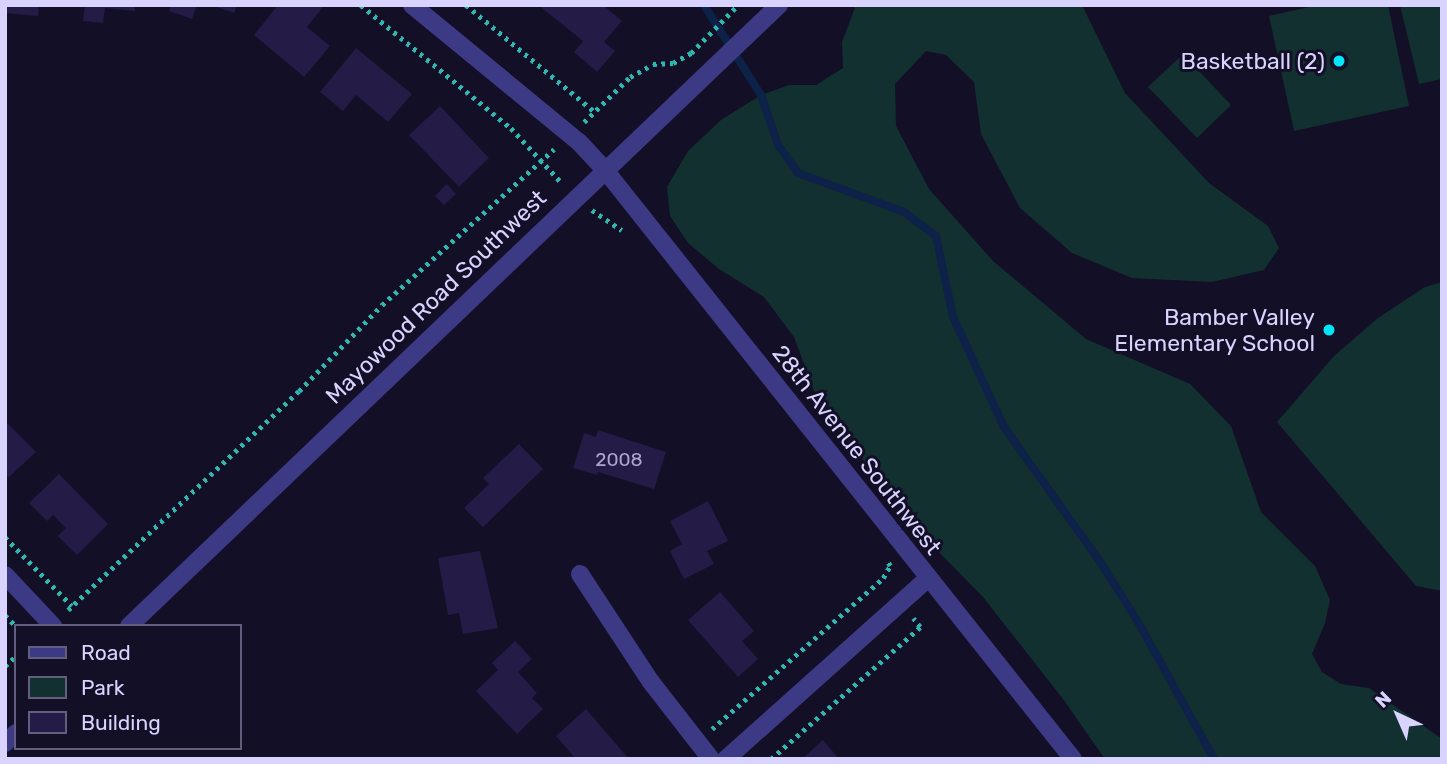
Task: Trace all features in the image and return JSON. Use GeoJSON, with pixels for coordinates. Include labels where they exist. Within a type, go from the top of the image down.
{"type":"FeatureCollection","features":[{"type":"Feature","properties":{"kind":"street","name":"28th Avenue Southwest"},"geometry":{"type":"LineString","coordinates":[[412,5],[579,142],[605,170],[927,579],[1073,759]]}},
{"type":"Feature","properties":{"kind":"street","name":"Mayowood Road Southwest"},"geometry":{"type":"LineString","coordinates":[[131,624],[776,8]]}},
{"type":"Feature","properties":{"kind":"street"},"geometry":{"type":"LineString","coordinates":[[5,575],[51,624]]}},
{"type":"Feature","properties":{"kind":"street"},"geometry":{"type":"LineString","coordinates":[[580,575],[651,682],[711,759]]}},
{"type":"Feature","properties":{"kind":"street"},"geometry":{"type":"LineString","coordinates":[[726,759],[927,579]]}},
{"type":"Feature","properties":{"kind":"path"},"geometry":{"type":"LineString","coordinates":[[361,5],[511,128],[575,198],[625,233]]}},
{"type":"Feature","properties":{"kind":"path"},"geometry":{"type":"LineString","coordinates":[[466,5],[595,112],[631,77],[653,64],[673,63],[691,53],[738,5]]}},
{"type":"Feature","properties":{"kind":"path"},"geometry":{"type":"LineString","coordinates":[[5,537],[72,606],[299,391],[382,305],[540,161]]}},
{"type":"Feature","properties":{"kind":"path"},"geometry":{"type":"LineString","coordinates":[[697,742],[883,578],[890,566],[884,556]]}},
{"type":"Feature","properties":{"kind":"path"},"geometry":{"type":"LineString","coordinates":[[771,759],[920,627]]}},
{"type":"Feature","properties":{"kind":"green space"},"geometry":{"type":"Polygon","coordinates":[[[856,5],[1082,5],[1125,93],[1209,183],[1268,226],[1279,248],[1264,270],[1212,282],[1132,278],[1072,253],[1020,208],[981,134],[974,82],[946,55],[926,51],[895,84],[896,126],[929,189],[993,261],[1086,339],[1190,384],[1231,426],[1261,512],[1315,566],[1330,600],[1325,623],[1312,654],[1322,672],[1341,684],[1369,688],[1442,739],[1442,759],[1105,759],[1063,699],[983,597],[923,536],[819,404],[794,337],[764,297],[719,269],[688,243],[670,216],[667,187],[688,151],[721,120],[761,95],[789,85],[816,85],[843,68],[842,42],[856,5]]]}},
{"type":"Feature","properties":{"kind":"green space","name":"Basketball (2)"},"geometry":{"type":"Polygon","coordinates":[[[1318,5],[1388,5],[1409,106],[1294,131],[1269,16],[1318,5]]]}},
{"type":"Feature","properties":{"kind":"green space"},"geometry":{"type":"Polygon","coordinates":[[[1400,5],[1442,5],[1442,79],[1419,84],[1400,5]]]}},
{"type":"Feature","properties":{"kind":"green space"},"geometry":{"type":"Polygon","coordinates":[[[1183,54],[1231,105],[1197,138],[1148,87],[1183,54]]]}},
{"type":"Feature","properties":{"kind":"green space"},"geometry":{"type":"Polygon","coordinates":[[[1442,282],[1442,591],[1416,586],[1277,422],[1334,356],[1378,318],[1425,287],[1442,282]]]}},
{"type":"Feature","properties":{"kind":"building"},"geometry":{"type":"Polygon","coordinates":[[[5,5],[39,5],[38,16],[5,13],[5,5]]]}},
{"type":"Feature","properties":{"kind":"building"},"geometry":{"type":"Polygon","coordinates":[[[85,5],[135,5],[135,11],[105,8],[103,23],[83,21],[85,5]]]}},
{"type":"Feature","properties":{"kind":"building"},"geometry":{"type":"Polygon","coordinates":[[[171,5],[197,5],[192,19],[169,11],[171,5]]]}},
{"type":"Feature","properties":{"kind":"building"},"geometry":{"type":"Polygon","coordinates":[[[211,5],[237,5],[234,13],[211,5]]]}},
{"type":"Feature","properties":{"kind":"building"},"geometry":{"type":"Polygon","coordinates":[[[278,5],[323,7],[307,27],[330,46],[304,77],[254,35],[278,5]]]}},
{"type":"Feature","properties":{"kind":"building"},"geometry":{"type":"Polygon","coordinates":[[[544,5],[603,5],[622,21],[604,42],[615,51],[597,72],[574,52],[583,41],[542,8],[544,5]]]}},
{"type":"Feature","properties":{"kind":"building"},"geometry":{"type":"Polygon","coordinates":[[[356,48],[412,94],[388,122],[356,95],[343,111],[320,92],[356,48]]]}},
{"type":"Feature","properties":{"kind":"building"},"geometry":{"type":"Polygon","coordinates":[[[440,106],[489,158],[459,187],[409,135],[440,106]]]}},
{"type":"Feature","properties":{"kind":"building"},"geometry":{"type":"Polygon","coordinates":[[[447,184],[456,194],[444,205],[435,196],[447,184]]]}},
{"type":"Feature","properties":{"kind":"building"},"geometry":{"type":"Polygon","coordinates":[[[7,423],[36,452],[9,477],[5,474],[7,423]]]}},
{"type":"Feature","properties":{"kind":"building"},"geometry":{"type":"Polygon","coordinates":[[[598,430],[666,452],[654,489],[598,472],[597,475],[573,468],[584,433],[596,437],[598,430]]]}},
{"type":"Feature","properties":{"kind":"building"},"geometry":{"type":"Polygon","coordinates":[[[519,444],[543,469],[483,527],[464,508],[489,484],[483,478],[519,444]]]}},
{"type":"Feature","properties":{"kind":"building"},"geometry":{"type":"Polygon","coordinates":[[[59,474],[108,524],[77,555],[58,536],[66,528],[53,515],[47,521],[29,503],[59,474]]]}},
{"type":"Feature","properties":{"kind":"building"},"geometry":{"type":"Polygon","coordinates":[[[708,501],[728,541],[707,551],[714,564],[684,579],[670,551],[682,544],[670,521],[708,501]]]}},
{"type":"Feature","properties":{"kind":"building"},"geometry":{"type":"Polygon","coordinates":[[[480,551],[498,628],[463,634],[459,613],[448,615],[438,558],[480,551]]]}},
{"type":"Feature","properties":{"kind":"building"},"geometry":{"type":"Polygon","coordinates":[[[720,592],[754,631],[742,641],[758,659],[738,677],[688,620],[720,592]]]}},
{"type":"Feature","properties":{"kind":"building"},"geometry":{"type":"Polygon","coordinates":[[[515,641],[532,659],[518,672],[537,693],[532,698],[543,709],[517,734],[476,691],[498,670],[492,663],[515,641]]]}},
{"type":"Feature","properties":{"kind":"building"},"geometry":{"type":"Polygon","coordinates":[[[586,709],[629,759],[576,759],[556,736],[586,709]]]}},
{"type":"Feature","properties":{"kind":"building"},"geometry":{"type":"Polygon","coordinates":[[[823,740],[839,759],[802,759],[823,740]]]}},
{"type":"Feature","properties":{"kind":"waterway"},"geometry":{"type":"LineString","coordinates":[[704,5],[761,95],[778,145],[798,173],[904,212],[936,236],[953,317],[1004,427],[1099,560],[1137,620],[1214,759]]}},
{"type":"Feature","properties":{"kind":"place","name":"Basketball (2)"},"geometry":{"type":"Point","coordinates":[1339,61]}},
{"type":"Feature","properties":{"kind":"place","name":"Bamber Valley Elementary School"},"geometry":{"type":"Point","coordinates":[1329,330]}}]}
